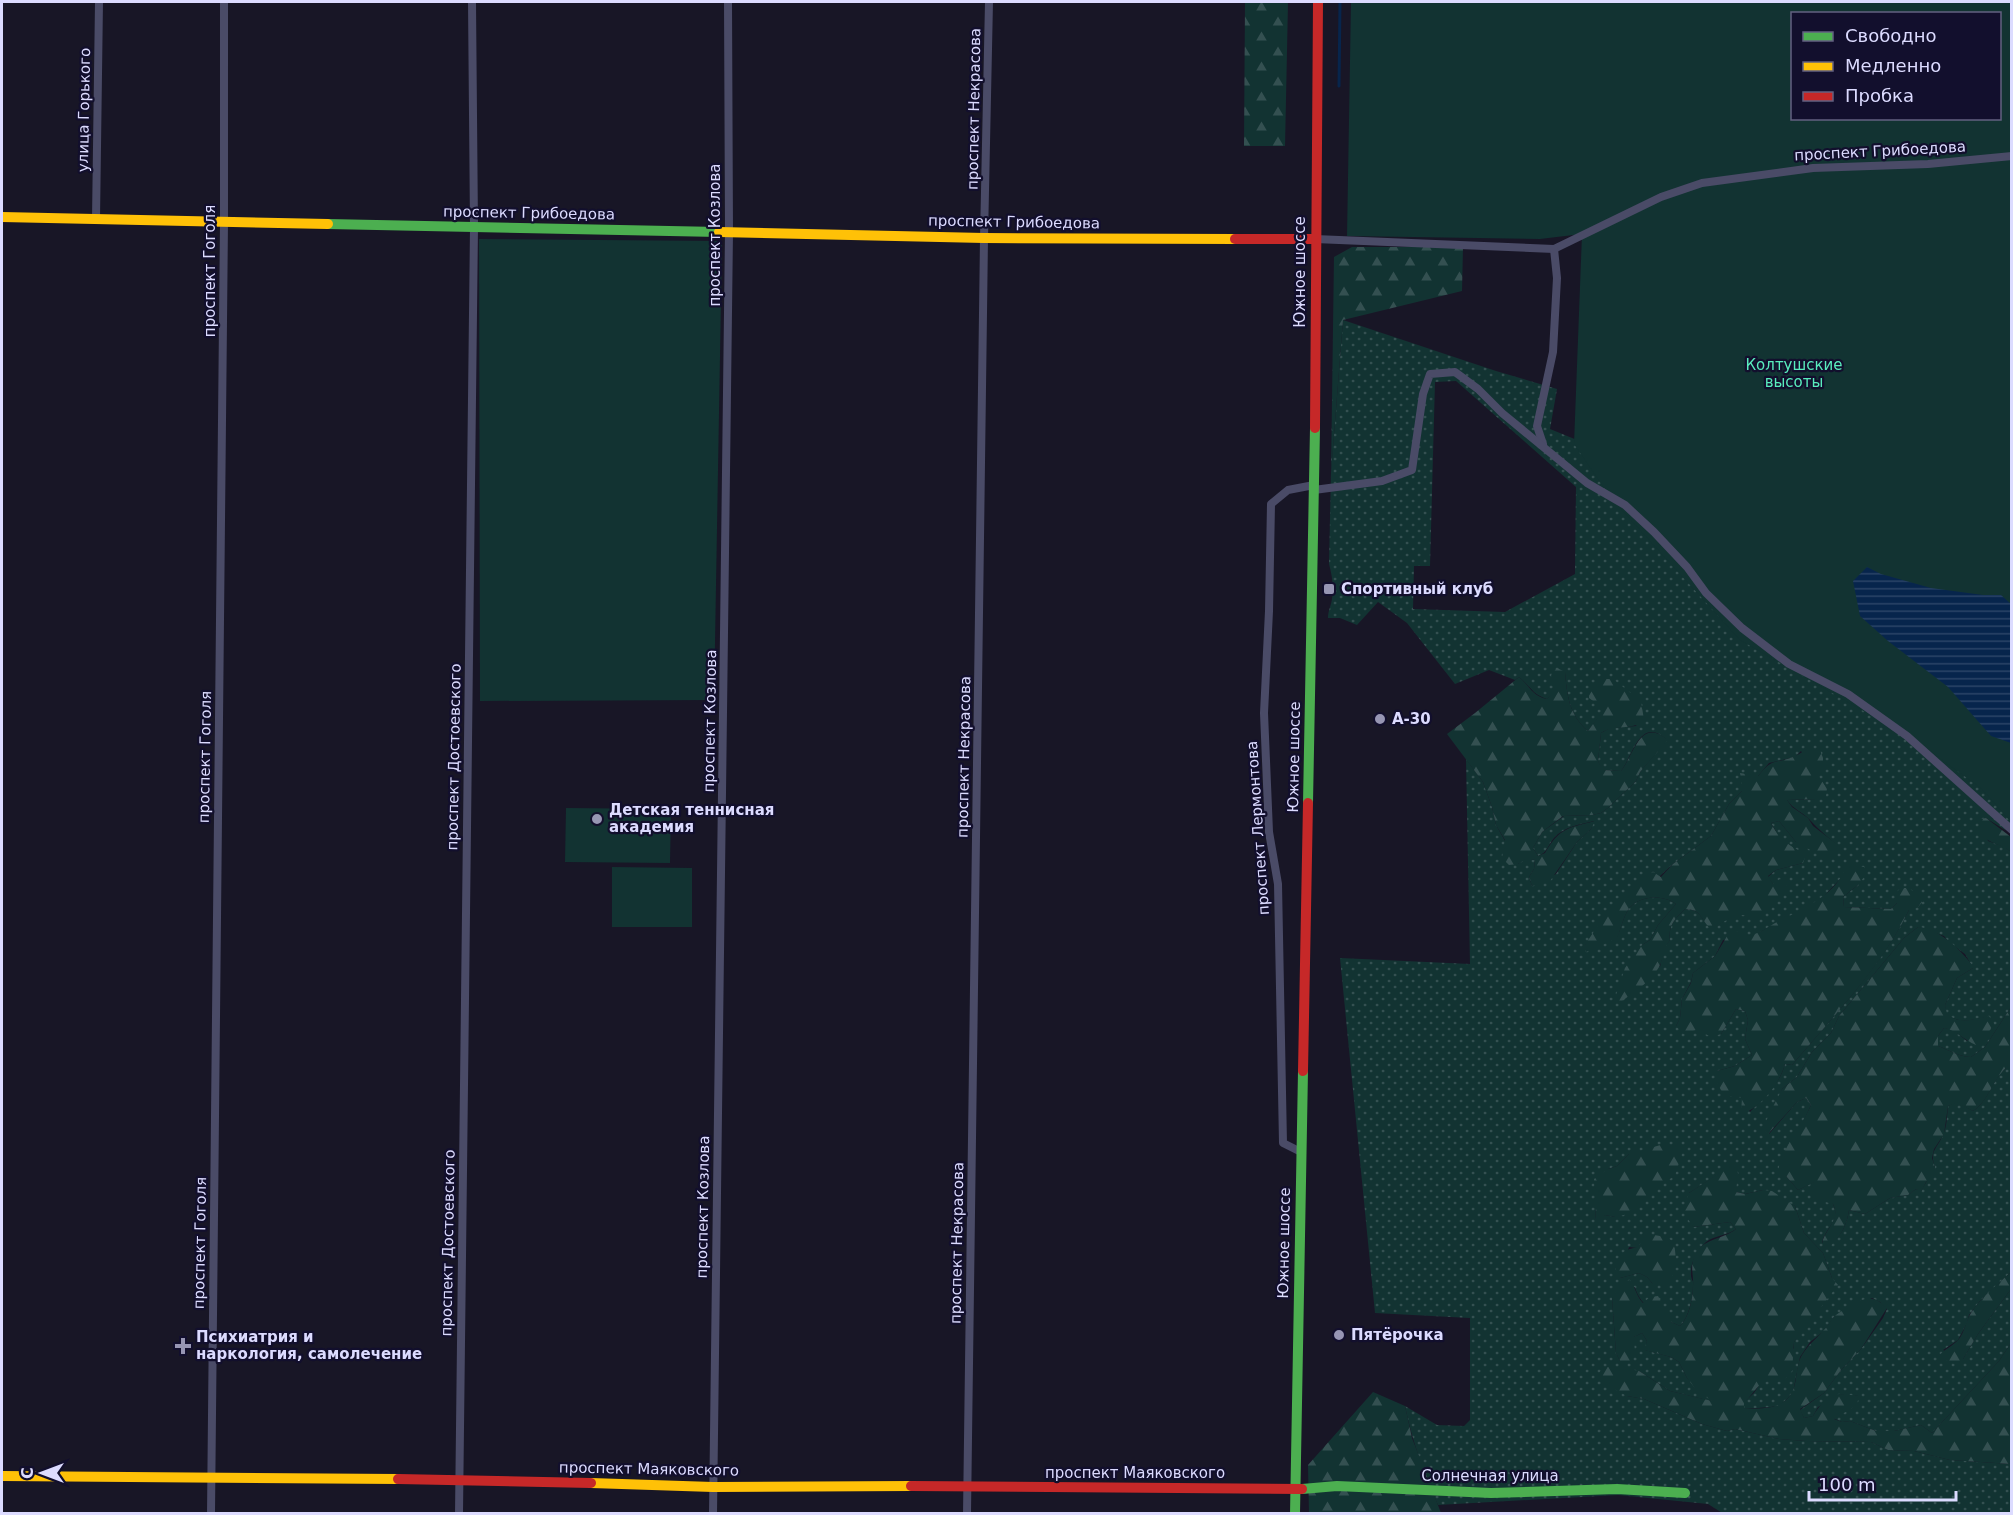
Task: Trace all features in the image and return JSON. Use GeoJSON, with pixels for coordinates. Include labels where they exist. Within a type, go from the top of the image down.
{"type":"FeatureCollection","features":[{"type":"Feature","properties":{"kind":"street","name":"улица Горького"},"geometry":{"type":"LineString","coordinates":[[96,219],[99,2]]}},
{"type":"Feature","properties":{"kind":"street","name":"проспект Гоголя"},"geometry":{"type":"LineString","coordinates":[[211,1514],[224,222],[224,2]]}},
{"type":"Feature","properties":{"kind":"street","name":"проспект Достоевского"},"geometry":{"type":"LineString","coordinates":[[459,1514],[474,227],[472,2]]}},
{"type":"Feature","properties":{"kind":"street","name":"проспект Козлова"},"geometry":{"type":"LineString","coordinates":[[713,1514],[729,232],[728,2]]}},
{"type":"Feature","properties":{"kind":"street","name":"проспект Некрасова"},"geometry":{"type":"LineString","coordinates":[[967,1514],[989,2]]}},
{"type":"Feature","properties":{"kind":"street","name":"Южное шоссе"},"geometry":{"type":"LineString","coordinates":[[1295,1514],[1314,488],[1318,2]]}},
{"type":"Feature","properties":{"kind":"street","name":"проспект Грибоедова"},"geometry":{"type":"LineString","coordinates":[[2,217],[984,238],[1315,239],[1554,249],[1660,197],[1702,183],[1813,168],[1928,164],[2012,156]]}},
{"type":"Feature","properties":{"kind":"street"},"geometry":{"type":"LineString","coordinates":[[1543,445],[1537,426],[1553,352],[1557,278],[1554,249]]}},
{"type":"Feature","properties":{"kind":"street"},"geometry":{"type":"LineString","coordinates":[[1314,488],[1382,481],[1413,470],[1424,394],[1430,374],[1455,372],[1587,483],[1625,505],[1654,531],[1706,593],[1742,628],[1789,664],[1848,694],[1907,736],[2012,830]]}},
{"type":"Feature","properties":{"kind":"street","name":"проспект Лермонтова"},"geometry":{"type":"LineString","coordinates":[[1301,1152],[1283,1143],[1278,884],[1269,832],[1264,713],[1271,504],[1288,490],[1314,488]]}},
{"type":"Feature","properties":{"kind":"street","name":"проспект Маяковского"},"geometry":{"type":"LineString","coordinates":[[2,1476],[459,1479],[713,1487],[854,1485],[1296,1489]]}},
{"type":"Feature","properties":{"kind":"street","name":"Солнечная улица"},"geometry":{"type":"LineString","coordinates":[[1296,1489],[1337,1486],[1491,1493],[1617,1489],[1685,1493]]}},
{"type":"Feature","properties":{"kind":"green space"},"geometry":{"type":"Polygon","coordinates":[[[1245,2],[1288,2],[1285,146],[1244,146],[1245,2]]]}},
{"type":"Feature","properties":{"kind":"green space","name":"Колтушские высоты"},"geometry":{"type":"Polygon","coordinates":[[[1351,2],[2011,2],[2011,822],[1982,789],[1919,743],[1740,640],[1611,498],[1574,444],[1582,234],[1540,239],[1347,236],[1351,2]]]}},
{"type":"Feature","properties":{"kind":"green space"},"geometry":{"type":"Polygon","coordinates":[[[479,239],[722,241],[714,700],[480,701],[479,239]]]}},
{"type":"Feature","properties":{"kind":"green space"},"geometry":{"type":"Polygon","coordinates":[[[1352,247],[1463,247],[1462,291],[1343,320],[1331,473],[1334,257],[1352,247]]]}},
{"type":"Feature","properties":{"kind":"green space"},"geometry":{"type":"Polygon","coordinates":[[[1343,320],[1557,389],[1550,429],[1604,451],[2011,796],[2011,822],[2005,830],[1986,818],[1981,820],[1988,841],[2005,847],[2011,852],[2011,1007],[1985,1047],[1971,1057],[1967,1057],[1938,1046],[1938,1036],[1944,1028],[1952,1029],[1967,1041],[1988,1017],[1961,1020],[1946,1014],[1945,1005],[1957,978],[1973,968],[1965,954],[1944,936],[1918,927],[1904,938],[1839,1016],[1831,1033],[1812,1052],[1797,1077],[1782,1089],[1769,1134],[1797,1102],[1806,1098],[1811,1105],[1803,1122],[1786,1176],[1798,1190],[1816,1181],[1831,1200],[1835,1216],[1822,1243],[1831,1244],[1843,1229],[1849,1210],[1865,1214],[1890,1198],[1908,1195],[1916,1189],[1921,1191],[1935,1167],[1933,1154],[1944,1132],[1948,1106],[1957,1102],[1973,1111],[1983,1102],[2001,1073],[2006,1068],[2011,1068],[2011,1272],[1980,1301],[1969,1315],[1958,1340],[1943,1350],[1963,1359],[2011,1289],[2011,1343],[1999,1361],[1932,1433],[1921,1425],[1894,1431],[1876,1431],[1850,1421],[1842,1422],[1833,1418],[1858,1395],[1850,1397],[1841,1394],[1818,1407],[1813,1416],[1804,1418],[1800,1410],[1824,1393],[1861,1349],[1883,1318],[1887,1309],[1872,1298],[1834,1317],[1824,1331],[1810,1342],[1800,1357],[1793,1392],[1787,1399],[1780,1405],[1744,1409],[1743,1403],[1794,1348],[1794,1342],[1832,1278],[1823,1253],[1804,1233],[1795,1206],[1763,1190],[1745,1194],[1736,1192],[1720,1173],[1689,1193],[1693,1227],[1730,1222],[1736,1229],[1706,1242],[1697,1253],[1691,1271],[1693,1283],[1691,1302],[1686,1318],[1680,1326],[1659,1316],[1647,1306],[1637,1294],[1635,1287],[1612,1298],[1616,1353],[1620,1361],[1634,1337],[1642,1333],[1647,1341],[1645,1350],[1671,1357],[1679,1362],[1687,1378],[1715,1402],[1670,1391],[1639,1371],[1627,1396],[1644,1399],[1702,1424],[1727,1431],[1735,1429],[1779,1439],[1871,1442],[1888,1450],[1914,1451],[1950,1460],[2011,1464],[2011,1513],[1724,1514],[1708,1504],[1618,1495],[1438,1505],[1419,1457],[1405,1406],[1437,1425],[1464,1426],[1470,1420],[1470,1318],[1375,1313],[1340,958],[1470,964],[1466,759],[1483,782],[1496,825],[1518,864],[1526,858],[1535,860],[1534,869],[1529,877],[1532,886],[1556,874],[1577,842],[1591,829],[1594,821],[1562,831],[1544,853],[1538,856],[1533,848],[1542,832],[1564,816],[1601,813],[1636,781],[1640,772],[1667,740],[1650,732],[1638,740],[1621,771],[1602,770],[1598,761],[1601,733],[1610,728],[1637,726],[1605,709],[1588,731],[1573,711],[1568,697],[1565,672],[1554,683],[1554,692],[1547,699],[1535,693],[1519,677],[1515,680],[1489,670],[1455,684],[1407,623],[1378,602],[1357,625],[1340,618],[1328,618],[1333,590],[1329,564],[1331,473],[1343,320]],[[1456,381],[1435,382],[1430,566],[1414,566],[1413,609],[1505,612],[1575,574],[1576,487],[1456,381]],[[1801,751],[1795,757],[1769,763],[1758,776],[1743,783],[1742,791],[1729,804],[1711,836],[1673,864],[1585,945],[1617,937],[1628,910],[1638,901],[1658,898],[1671,901],[1676,904],[1658,925],[1650,940],[1642,945],[1660,967],[1664,948],[1670,940],[1671,926],[1685,909],[1698,913],[1712,929],[1735,914],[1745,914],[1773,884],[1768,877],[1776,870],[1803,863],[1781,840],[1771,823],[1779,821],[1796,842],[1842,849],[1787,800],[1816,799],[1816,773],[1801,751]],[[1845,874],[1820,900],[1755,935],[1723,940],[1715,956],[1693,973],[1682,999],[1680,1018],[1676,1026],[1721,1034],[1736,1009],[1745,1011],[1748,1020],[1745,1039],[1752,1055],[1735,1066],[1717,1071],[1742,1098],[1750,1112],[1775,1084],[1785,1064],[1792,1065],[1873,969],[1909,910],[1897,903],[1891,909],[1844,907],[1843,897],[1858,885],[1845,874]],[[1629,1154],[1617,1166],[1608,1169],[1596,1208],[1595,1220],[1605,1215],[1615,1217],[1629,1154]],[[1629,1247],[1620,1278],[1639,1273],[1653,1284],[1637,1248],[1629,1247]]]}},
{"type":"Feature","properties":{"kind":"green space"},"geometry":{"type":"Polygon","coordinates":[[[1557,668],[1565,672],[1568,697],[1573,711],[1588,731],[1604,709],[1589,698],[1589,690],[1604,679],[1613,679],[1641,701],[1644,720],[1639,724],[1612,728],[1601,733],[1598,761],[1603,770],[1621,771],[1644,735],[1651,732],[1668,740],[1640,772],[1636,781],[1601,813],[1563,816],[1542,832],[1533,848],[1538,856],[1545,853],[1561,833],[1578,825],[1595,821],[1591,829],[1577,842],[1550,881],[1532,886],[1529,877],[1534,869],[1535,860],[1526,859],[1518,864],[1509,865],[1502,858],[1505,840],[1496,825],[1483,782],[1447,734],[1519,677],[1534,693],[1547,699],[1553,688],[1551,675],[1557,668]]]}},
{"type":"Feature","properties":{"kind":"green space"},"geometry":{"type":"Polygon","coordinates":[[[1811,748],[1820,750],[1823,758],[1823,768],[1816,773],[1827,788],[1826,796],[1816,799],[1787,800],[1792,807],[1808,818],[1813,826],[1842,848],[1836,856],[1828,860],[1796,842],[1779,821],[1771,823],[1786,842],[1806,854],[1803,863],[1776,870],[1768,876],[1773,884],[1780,879],[1788,884],[1771,909],[1754,918],[1742,915],[1732,917],[1712,930],[1698,913],[1685,909],[1671,926],[1670,940],[1661,964],[1651,978],[1618,1004],[1616,995],[1625,968],[1642,945],[1650,940],[1658,925],[1676,904],[1658,898],[1638,901],[1628,910],[1617,938],[1586,952],[1585,945],[1610,907],[1623,894],[1653,872],[1661,877],[1673,864],[1711,836],[1729,804],[1742,791],[1740,773],[1758,776],[1771,764],[1811,748]]]}},
{"type":"Feature","properties":{"kind":"green space"},"geometry":{"type":"Polygon","coordinates":[[[566,808],[671,809],[670,863],[565,862],[566,808]]]}},
{"type":"Feature","properties":{"kind":"green space"},"geometry":{"type":"Polygon","coordinates":[[[1986,818],[2011,837],[2011,852],[1981,835],[1981,819],[1986,818]]]}},
{"type":"Feature","properties":{"kind":"green space"},"geometry":{"type":"Polygon","coordinates":[[[1846,864],[1864,867],[1864,877],[1843,897],[1844,907],[1891,909],[1897,903],[1894,894],[1901,888],[1909,888],[1924,900],[1918,907],[1909,910],[1873,969],[1844,1005],[1792,1065],[1785,1064],[1779,1079],[1768,1094],[1755,1107],[1741,1114],[1742,1098],[1724,1095],[1715,1080],[1717,1071],[1735,1066],[1752,1055],[1745,1039],[1748,1020],[1745,1011],[1736,1009],[1721,1034],[1712,1037],[1696,1030],[1684,1034],[1676,1026],[1680,1018],[1682,999],[1691,983],[1693,973],[1715,956],[1729,933],[1737,931],[1745,936],[1755,934],[1809,906],[1837,883],[1846,864]]]}},
{"type":"Feature","properties":{"kind":"green space"},"geometry":{"type":"Polygon","coordinates":[[[612,867],[692,868],[692,927],[612,927],[612,867]]]}},
{"type":"Feature","properties":{"kind":"green space"},"geometry":{"type":"Polygon","coordinates":[[[1918,927],[1943,936],[1964,955],[1975,969],[1957,978],[1945,1005],[1947,1014],[1962,1020],[1989,1016],[1994,1024],[1983,1040],[1976,1045],[1944,1028],[1938,1036],[1938,1046],[1958,1055],[1971,1057],[1985,1047],[2011,1007],[2011,1068],[2006,1068],[2001,1073],[1983,1102],[1973,1111],[1957,1103],[1948,1106],[1944,1134],[1934,1149],[1932,1158],[1935,1167],[1934,1176],[1926,1182],[1921,1192],[1916,1189],[1908,1195],[1890,1198],[1865,1214],[1849,1210],[1845,1225],[1838,1237],[1831,1245],[1822,1244],[1834,1219],[1833,1204],[1815,1199],[1812,1190],[1815,1182],[1798,1190],[1786,1176],[1778,1171],[1788,1145],[1811,1105],[1806,1098],[1797,1102],[1768,1134],[1762,1129],[1782,1089],[1797,1077],[1812,1052],[1831,1033],[1839,1016],[1904,938],[1918,927]]]}},
{"type":"Feature","properties":{"kind":"green space"},"geometry":{"type":"Polygon","coordinates":[[[1664,1144],[1682,1147],[1675,1175],[1624,1215],[1615,1217],[1605,1215],[1599,1223],[1595,1220],[1594,1179],[1608,1169],[1617,1166],[1629,1154],[1664,1144]]]}},
{"type":"Feature","properties":{"kind":"green space"},"geometry":{"type":"Polygon","coordinates":[[[1725,1165],[1734,1165],[1738,1173],[1736,1192],[1745,1194],[1763,1190],[1772,1191],[1795,1206],[1804,1233],[1823,1253],[1832,1278],[1838,1285],[1794,1342],[1792,1371],[1783,1382],[1769,1381],[1760,1385],[1744,1403],[1744,1409],[1768,1408],[1784,1402],[1794,1388],[1800,1360],[1809,1345],[1833,1318],[1847,1307],[1874,1299],[1887,1308],[1861,1349],[1824,1393],[1800,1409],[1804,1418],[1813,1416],[1824,1402],[1835,1395],[1859,1395],[1857,1405],[1834,1419],[1842,1422],[1850,1421],[1876,1431],[1894,1431],[1921,1425],[1932,1433],[1999,1361],[2011,1343],[2011,1464],[1950,1460],[1914,1451],[1888,1450],[1871,1442],[1779,1439],[1735,1429],[1727,1431],[1702,1424],[1644,1399],[1627,1396],[1603,1383],[1598,1375],[1603,1367],[1621,1367],[1639,1371],[1670,1391],[1712,1401],[1698,1392],[1687,1378],[1679,1362],[1671,1357],[1644,1350],[1647,1341],[1642,1333],[1634,1337],[1635,1356],[1629,1363],[1620,1361],[1616,1353],[1612,1298],[1621,1282],[1630,1280],[1643,1303],[1650,1297],[1658,1296],[1671,1322],[1680,1326],[1688,1313],[1691,1302],[1692,1264],[1697,1251],[1707,1243],[1736,1229],[1730,1222],[1693,1227],[1683,1211],[1689,1193],[1719,1173],[1725,1165]]]}},
{"type":"Feature","properties":{"kind":"green space"},"geometry":{"type":"Polygon","coordinates":[[[1648,1234],[1666,1237],[1674,1242],[1675,1270],[1666,1285],[1653,1284],[1639,1273],[1620,1278],[1617,1273],[1618,1258],[1626,1251],[1637,1248],[1648,1234]]]}},
{"type":"Feature","properties":{"kind":"green space"},"geometry":{"type":"Polygon","coordinates":[[[2011,1272],[2011,1289],[1963,1359],[1955,1364],[1938,1357],[1959,1339],[1975,1307],[2011,1272]]]}},
{"type":"Feature","properties":{"kind":"green space"},"geometry":{"type":"Polygon","coordinates":[[[1373,1392],[1405,1406],[1412,1438],[1441,1513],[1309,1513],[1308,1465],[1373,1392]]]}},
{"type":"Feature","properties":{"kind":"water"},"geometry":{"type":"Polygon","coordinates":[[[1867,567],[1881,574],[1931,588],[2001,595],[2011,604],[2011,743],[1991,736],[1948,687],[1888,641],[1860,616],[1853,581],[1867,567]]]}},
{"type":"Feature","properties":{"kind":"waterway"},"geometry":{"type":"LineString","coordinates":[[1339,86],[1340,2]]}},
{"type":"Feature","properties":{"kind":"traffic: fast"},"geometry":{"type":"LineString","coordinates":[[328,224],[719,232]]}},
{"type":"Feature","properties":{"kind":"traffic: fast"},"geometry":{"type":"LineString","coordinates":[[1308,803],[1315,428]]}},
{"type":"Feature","properties":{"kind":"traffic: fast"},"geometry":{"type":"LineString","coordinates":[[1295,1514],[1303,1071]]}},
{"type":"Feature","properties":{"kind":"traffic: fast"},"geometry":{"type":"LineString","coordinates":[[1302,1489],[1337,1486],[1491,1493],[1617,1489],[1685,1493]]}},
{"type":"Feature","properties":{"kind":"traffic: slow"},"geometry":{"type":"LineString","coordinates":[[2,217],[328,224]]}},
{"type":"Feature","properties":{"kind":"traffic: slow"},"geometry":{"type":"LineString","coordinates":[[719,232],[984,238],[1235,239]]}},
{"type":"Feature","properties":{"kind":"traffic: slow"},"geometry":{"type":"LineString","coordinates":[[2,1476],[398,1479]]}},
{"type":"Feature","properties":{"kind":"traffic: slow"},"geometry":{"type":"LineString","coordinates":[[591,1483],[713,1487],[911,1486]]}},
{"type":"Feature","properties":{"kind":"traffic: jam"},"geometry":{"type":"LineString","coordinates":[[1315,428],[1318,2]]}},
{"type":"Feature","properties":{"kind":"traffic: jam"},"geometry":{"type":"LineString","coordinates":[[1235,239],[1315,239]]}},
{"type":"Feature","properties":{"kind":"traffic: jam"},"geometry":{"type":"LineString","coordinates":[[1303,1071],[1308,803]]}},
{"type":"Feature","properties":{"kind":"traffic: jam"},"geometry":{"type":"LineString","coordinates":[[398,1479],[591,1483]]}},
{"type":"Feature","properties":{"kind":"traffic: jam"},"geometry":{"type":"LineString","coordinates":[[911,1486],[1302,1489]]}},
{"type":"Feature","properties":{"kind":"place","name":"Спортивный клуб"},"geometry":{"type":"Point","coordinates":[1329,589]}},
{"type":"Feature","properties":{"kind":"place","name":"А-30"},"geometry":{"type":"Point","coordinates":[1380,719]}},
{"type":"Feature","properties":{"kind":"place","name":"Детская теннисная академия"},"geometry":{"type":"Point","coordinates":[597,819]}},
{"type":"Feature","properties":{"kind":"place","name":"Пятёрочка"},"geometry":{"type":"Point","coordinates":[1339,1335]}},
{"type":"Feature","properties":{"kind":"place","name":"Психиатрия и наркология, самолечение"},"geometry":{"type":"Point","coordinates":[183,1346]}}]}
